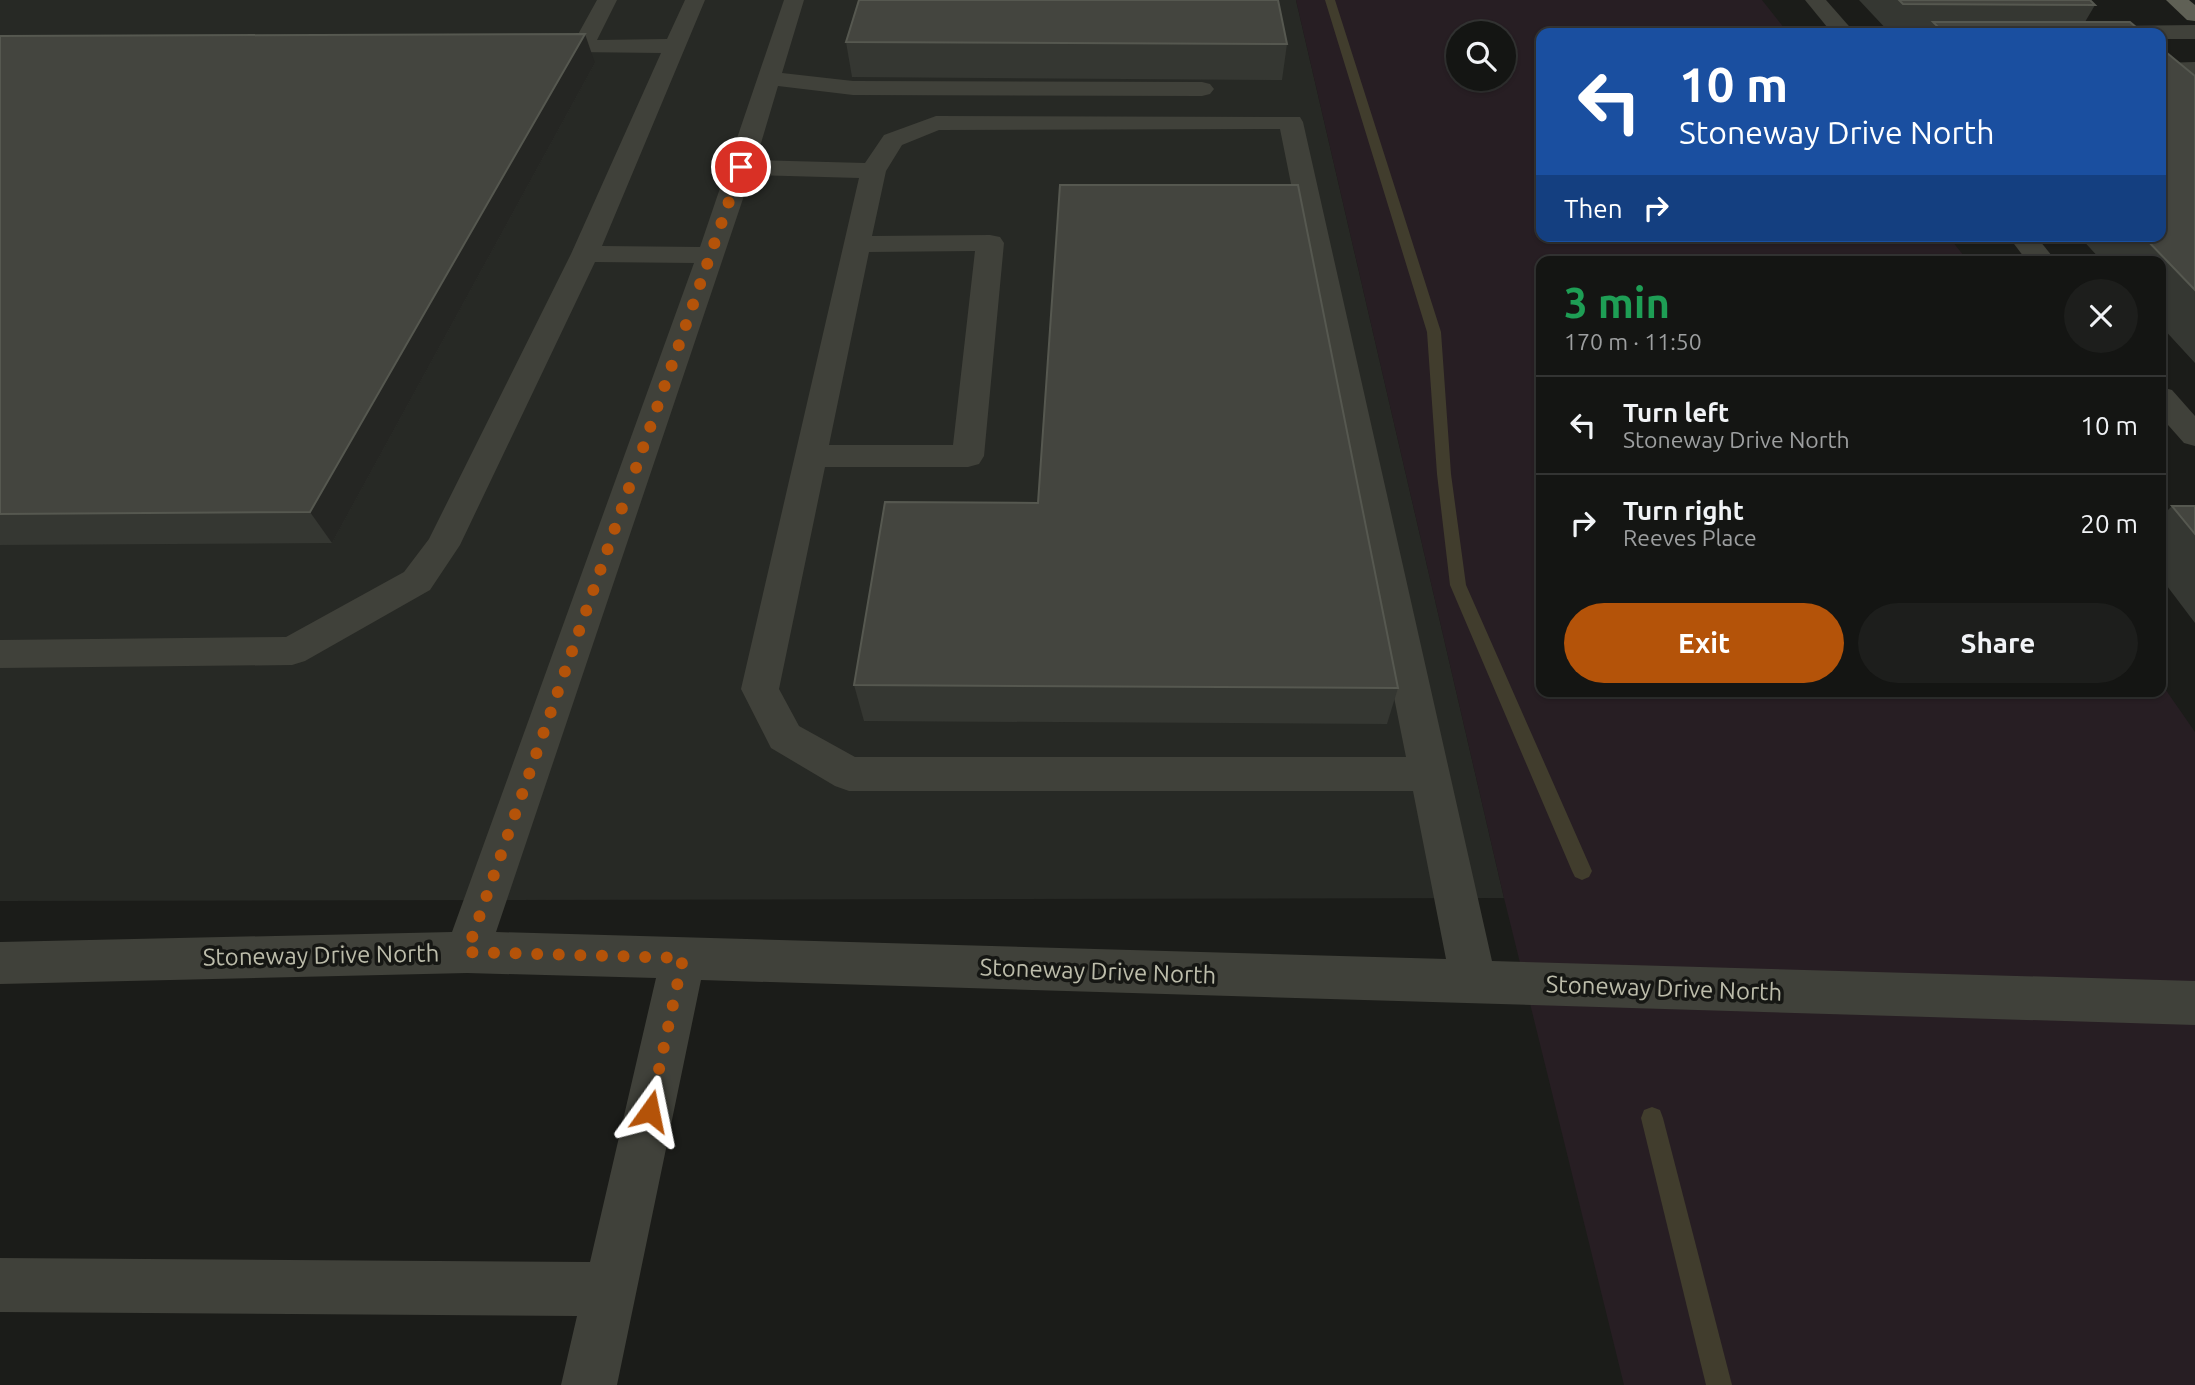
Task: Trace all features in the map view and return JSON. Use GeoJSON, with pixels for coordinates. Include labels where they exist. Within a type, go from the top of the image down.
{"type":"FeatureCollection","features":[{"type":"Feature","properties":{"kind":"main road"},"geometry":{"type":"LineString","coordinates":[[2176,0],[2195,15]]}},
{"type":"Feature","properties":{"kind":"street"},"geometry":{"type":"LineString","coordinates":[[607,0],[582,47],[675,46]]}},
{"type":"Feature","properties":{"kind":"street"},"geometry":{"type":"LineString","coordinates":[[0,654],[292,651],[417,581],[443,545],[585,254],[695,0]]}},
{"type":"Feature","properties":{"kind":"street"},"geometry":{"type":"LineString","coordinates":[[467,952],[741,167],[794,0]]}},
{"type":"Feature","properties":{"kind":"street"},"geometry":{"type":"LineString","coordinates":[[1815,0],[1840,28]]}},
{"type":"Feature","properties":{"kind":"street"},"geometry":{"type":"LineString","coordinates":[[2090,16],[2103,28]]}},
{"type":"Feature","properties":{"kind":"street"},"geometry":{"type":"LineString","coordinates":[[2166,32],[2195,32]]}},
{"type":"Feature","properties":{"kind":"street"},"geometry":{"type":"LineString","coordinates":[[2166,70],[2195,69]]}},
{"type":"Feature","properties":{"kind":"street"},"geometry":{"type":"LineString","coordinates":[[770,78],[853,88],[1202,89]]}},
{"type":"Feature","properties":{"kind":"street"},"geometry":{"type":"LineString","coordinates":[[1430,774],[849,774],[785,737],[760,689],[873,171],[893,140],[936,123],[1291,122],[1430,774],[1474,983]]}},
{"type":"Feature","properties":{"kind":"street"},"geometry":{"type":"LineString","coordinates":[[741,167],[873,171]]}},
{"type":"Feature","properties":{"kind":"street"},"geometry":{"type":"LineString","coordinates":[[2026,242],[2038,256]]}},
{"type":"Feature","properties":{"kind":"street"},"geometry":{"type":"LineString","coordinates":[[811,456],[968,456],[990,243],[858,244]]}},
{"type":"Feature","properties":{"kind":"street"},"geometry":{"type":"LineString","coordinates":[[585,254],[710,255]]}},
{"type":"Feature","properties":{"kind":"street"},"geometry":{"type":"LineString","coordinates":[[2166,403],[2195,436]]}},
{"type":"Feature","properties":{"kind":"street","name":"Stoneway Drive North"},"geometry":{"type":"LineString","coordinates":[[0,963],[467,952],[2195,1003]]}},
{"type":"Feature","properties":{"kind":"street"},"geometry":{"type":"LineString","coordinates":[[589,1385],[683,958]]}},
{"type":"Feature","properties":{"kind":"street"},"geometry":{"type":"LineString","coordinates":[[0,1285],[611,1289]]}},
{"type":"Feature","properties":{"kind":"shaded area"},"geometry":{"type":"Polygon","coordinates":[[[0,0],[1296,0],[1504,898],[0,901],[0,0]]]}},
{"type":"Feature","properties":{"kind":"shaded area"},"geometry":{"type":"Polygon","coordinates":[[[1296,0],[1762,0],[1784,28],[1536,28],[1536,242],[1953,242],[1964,256],[1536,256],[1536,697],[2166,697],[2166,690],[2195,732],[2195,1385],[1624,1385],[1504,898],[1296,0]]]}},
{"type":"Feature","properties":{"kind":"building"},"geometry":{"type":"Polygon","coordinates":[[[859,0],[1278,0],[1287,44],[846,42],[859,0]]]}},
{"type":"Feature","properties":{"kind":"building"},"geometry":{"type":"Polygon","coordinates":[[[1899,0],[2090,0],[2095,5],[1903,4],[1899,0]]]}},
{"type":"Feature","properties":{"kind":"building"},"geometry":{"type":"Polygon","coordinates":[[[1933,22],[2130,22],[2137,28],[1939,28],[1933,22]]]}},
{"type":"Feature","properties":{"kind":"building"},"geometry":{"type":"Polygon","coordinates":[[[585,34],[310,512],[0,514],[0,36],[585,34]]]}},
{"type":"Feature","properties":{"kind":"building"},"geometry":{"type":"Polygon","coordinates":[[[2166,52],[2195,76],[2195,290],[2166,260],[2166,256],[2162,256],[2149,242],[2166,242],[2166,52]]]}},
{"type":"Feature","properties":{"kind":"building"},"geometry":{"type":"Polygon","coordinates":[[[1060,185],[1298,185],[1398,688],[854,685],[885,502],[1038,503],[1060,185]]]}},
{"type":"Feature","properties":{"kind":"building"},"geometry":{"type":"Polygon","coordinates":[[[2172,506],[2195,506],[2195,534],[2172,506]]]}},
{"type":"Feature","properties":{"kind":"waterway"},"geometry":{"type":"LineString","coordinates":[[1330,0],[1434,332],[1444,474],[1458,585],[1582,871]]}},
{"type":"Feature","properties":{"kind":"waterway"},"geometry":{"type":"LineString","coordinates":[[1652,1118],[1719,1385]]}},
{"type":"Feature","properties":{"kind":"route"},"geometry":{"type":"LineString","coordinates":[[650,1111],[683,958],[467,952],[741,167]]}}]}
